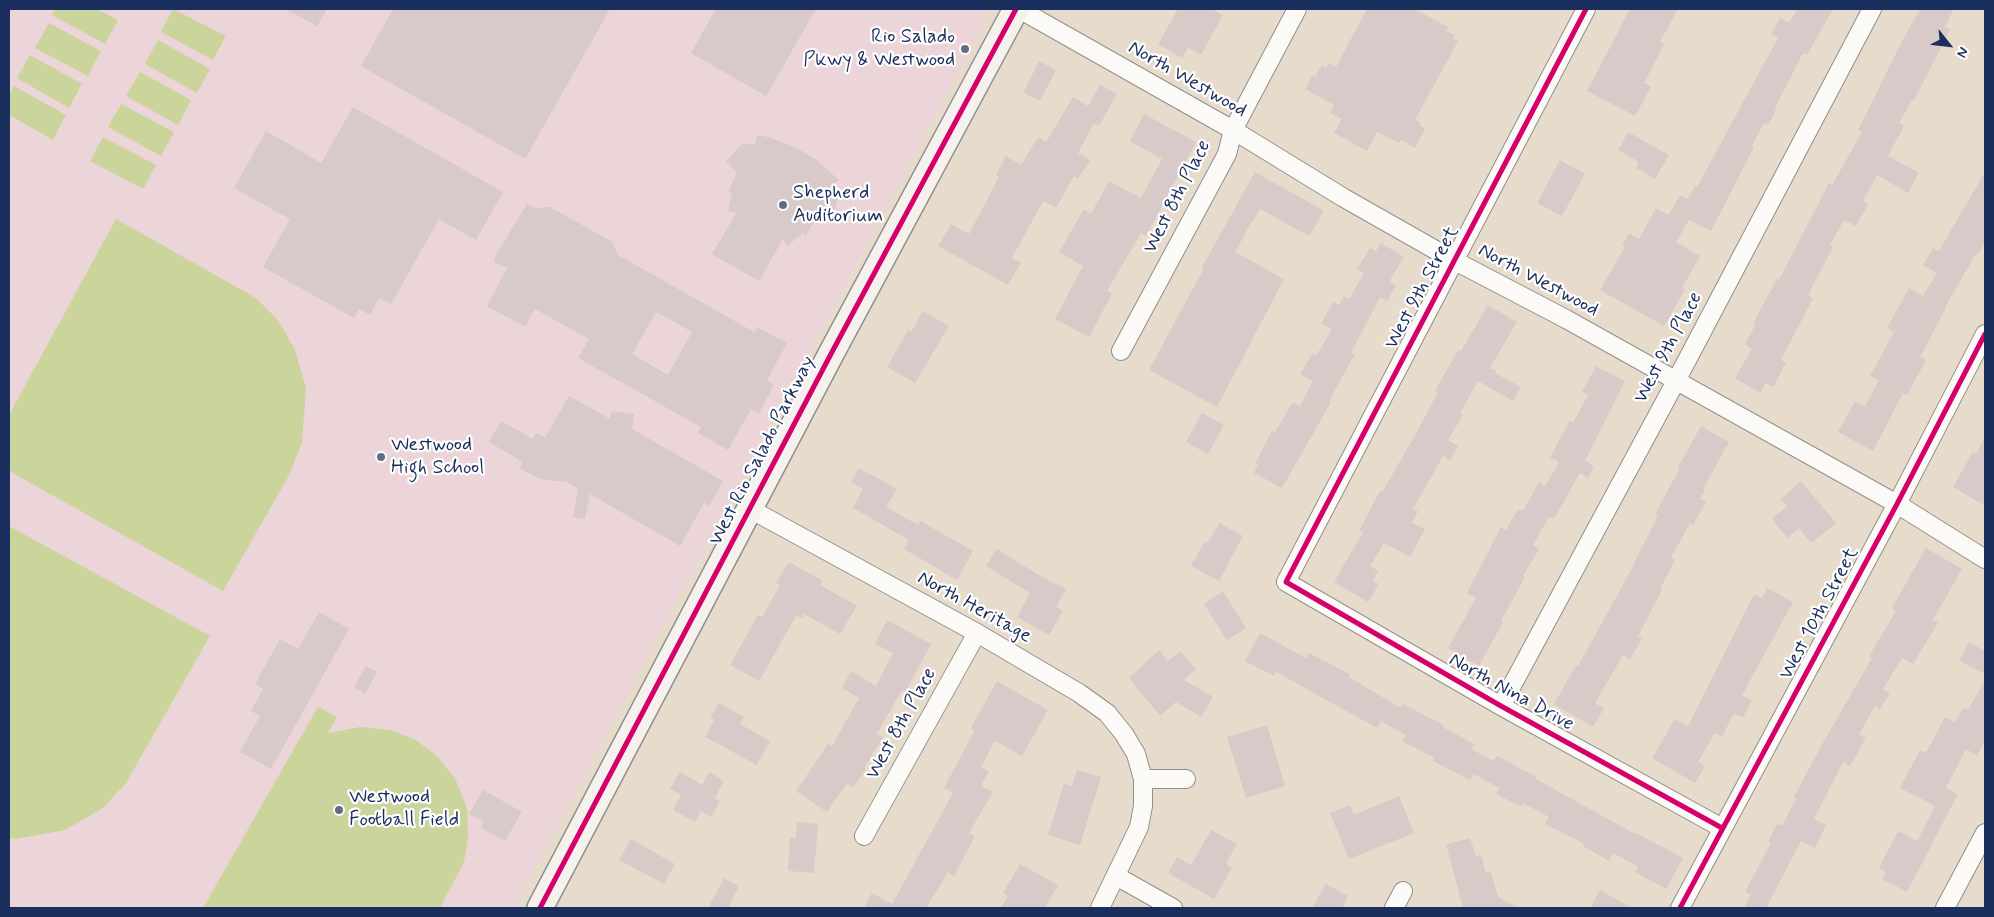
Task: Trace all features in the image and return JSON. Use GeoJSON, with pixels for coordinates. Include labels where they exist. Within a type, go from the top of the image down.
{"type":"FeatureCollection","features":[{"type":"Feature","properties":{"kind":"main road","name":"West Rio Salado Parkway"},"geometry":{"type":"LineString","coordinates":[[540,908],[832,352],[1017,9]]}},
{"type":"Feature","properties":{"kind":"street","name":"North Westwood"},"geometry":{"type":"LineString","coordinates":[[1017,9],[1233,130],[1344,198],[1454,261],[1566,319],[1897,504],[1985,558]]}},
{"type":"Feature","properties":{"kind":"street","name":"West 8th Place"},"geometry":{"type":"LineString","coordinates":[[1121,350],[1227,154],[1233,130],[1297,9]]}},
{"type":"Feature","properties":{"kind":"street","name":"West 9th Street"},"geometry":{"type":"LineString","coordinates":[[1286,582],[1586,9]]}},
{"type":"Feature","properties":{"kind":"street","name":"West 9th Place"},"geometry":{"type":"LineString","coordinates":[[1502,706],[1872,9]]}},
{"type":"Feature","properties":{"kind":"street","name":"West 10th Street"},"geometry":{"type":"LineString","coordinates":[[1680,908],[1897,504],[1985,334]]}},
{"type":"Feature","properties":{"kind":"street","name":"North Heritage"},"geometry":{"type":"LineString","coordinates":[[750,509],[977,633],[1079,693],[1107,713],[1124,734],[1136,754],[1143,779],[1143,806],[1139,827],[1100,908]]}},
{"type":"Feature","properties":{"kind":"street","name":"North Nina Drive"},"geometry":{"type":"LineString","coordinates":[[1286,582],[1502,706],[1722,828]]}},
{"type":"Feature","properties":{"kind":"street","name":"West 8th Place"},"geometry":{"type":"LineString","coordinates":[[864,836],[977,633]]}},
{"type":"Feature","properties":{"kind":"street"},"geometry":{"type":"LineString","coordinates":[[1143,779],[1186,779]]}},
{"type":"Feature","properties":{"kind":"street"},"geometry":{"type":"LineString","coordinates":[[1945,908],[1985,833]]}},
{"type":"Feature","properties":{"kind":"street"},"geometry":{"type":"LineString","coordinates":[[1116,876],[1173,908]]}},
{"type":"Feature","properties":{"kind":"street"},"geometry":{"type":"LineString","coordinates":[[1394,908],[1403,891]]}},
{"type":"Feature","properties":{"kind":"shaded area","name":"Westwood High School"},"geometry":{"type":"Polygon","coordinates":[[[9,9],[984,9],[986,12],[983,26],[514,908],[9,908],[9,9]]]}},
{"type":"Feature","properties":{"kind":"green space"},"geometry":{"type":"Polygon","coordinates":[[[55,9],[97,9],[118,20],[105,44],[52,15],[55,9]]]}},
{"type":"Feature","properties":{"kind":"green space"},"geometry":{"type":"Polygon","coordinates":[[[173,9],[226,36],[213,60],[161,32],[173,9]]]}},
{"type":"Feature","properties":{"kind":"green space"},"geometry":{"type":"Polygon","coordinates":[[[49,23],[101,51],[88,76],[35,48],[49,23]]]}},
{"type":"Feature","properties":{"kind":"green space"},"geometry":{"type":"Polygon","coordinates":[[[158,40],[210,69],[197,93],[145,64],[158,40]]]}},
{"type":"Feature","properties":{"kind":"green space"},"geometry":{"type":"Polygon","coordinates":[[[30,55],[82,84],[69,108],[17,78],[30,55]]]}},
{"type":"Feature","properties":{"kind":"green space"},"geometry":{"type":"Polygon","coordinates":[[[140,72],[191,100],[178,125],[126,96],[140,72]]]}},
{"type":"Feature","properties":{"kind":"green space"},"geometry":{"type":"Polygon","coordinates":[[[14,86],[66,115],[53,140],[9,115],[9,95],[14,86]]]}},
{"type":"Feature","properties":{"kind":"green space"},"geometry":{"type":"Polygon","coordinates":[[[121,104],[174,132],[161,156],[108,127],[121,104]]]}},
{"type":"Feature","properties":{"kind":"green space"},"geometry":{"type":"Polygon","coordinates":[[[103,137],[156,165],[143,189],[90,161],[103,137]]]}},
{"type":"Feature","properties":{"kind":"green space"},"geometry":{"type":"Polygon","coordinates":[[[116,219],[256,298],[278,320],[295,350],[306,388],[302,443],[288,477],[223,591],[9,471],[9,415],[116,219]]]}},
{"type":"Feature","properties":{"kind":"green space"},"geometry":{"type":"Polygon","coordinates":[[[9,526],[210,636],[126,783],[103,808],[65,830],[16,839],[9,838],[9,526]]]}},
{"type":"Feature","properties":{"kind":"green space"},"geometry":{"type":"Polygon","coordinates":[[[318,707],[337,717],[328,733],[360,727],[390,730],[414,739],[435,754],[455,778],[467,808],[468,838],[464,862],[440,908],[203,908],[318,707]]]}},
{"type":"Feature","properties":{"kind":"building"},"geometry":{"type":"Polygon","coordinates":[[[285,9],[327,9],[317,26],[285,9]]]}},
{"type":"Feature","properties":{"kind":"building"},"geometry":{"type":"Polygon","coordinates":[[[393,9],[610,9],[525,159],[361,66],[393,9]]]}},
{"type":"Feature","properties":{"kind":"building"},"geometry":{"type":"Polygon","coordinates":[[[716,9],[816,9],[766,96],[691,53],[716,9]]]}},
{"type":"Feature","properties":{"kind":"building"},"geometry":{"type":"Polygon","coordinates":[[[1178,9],[1212,9],[1223,15],[1201,55],[1188,48],[1182,58],[1158,44],[1178,9]]]}},
{"type":"Feature","properties":{"kind":"building"},"geometry":{"type":"Polygon","coordinates":[[[1367,9],[1414,9],[1448,27],[1446,31],[1455,35],[1453,39],[1458,41],[1415,120],[1420,122],[1419,125],[1425,129],[1415,148],[1401,140],[1399,143],[1377,132],[1367,151],[1334,133],[1342,119],[1330,113],[1334,105],[1305,89],[1312,76],[1315,77],[1322,65],[1326,68],[1329,63],[1336,67],[1367,9]]]}},
{"type":"Feature","properties":{"kind":"building"},"geometry":{"type":"Polygon","coordinates":[[[1630,9],[1678,9],[1660,42],[1664,44],[1644,83],[1651,87],[1635,116],[1587,91],[1630,9]]]}},
{"type":"Feature","properties":{"kind":"building"},"geometry":{"type":"Polygon","coordinates":[[[1797,9],[1833,9],[1807,55],[1803,53],[1768,125],[1764,123],[1752,146],[1754,147],[1711,231],[1689,220],[1676,242],[1700,256],[1682,288],[1685,290],[1664,326],[1600,290],[1625,247],[1622,246],[1629,233],[1639,239],[1656,208],[1669,215],[1680,195],[1688,199],[1695,186],[1697,187],[1778,38],[1771,34],[1780,18],[1789,23],[1797,9]]]}},
{"type":"Feature","properties":{"kind":"building"},"geometry":{"type":"Polygon","coordinates":[[[1920,9],[1954,9],[1945,27],[1950,30],[1914,100],[1912,100],[1899,123],[1904,126],[1888,156],[1919,173],[1908,193],[1877,175],[1863,201],[1868,204],[1856,226],[1844,220],[1830,245],[1833,247],[1808,295],[1813,298],[1781,360],[1786,363],[1773,387],[1766,383],[1760,393],[1735,378],[1752,349],[1745,344],[1756,324],[1753,323],[1777,279],[1779,280],[1829,183],[1832,185],[1862,132],[1858,130],[1920,9]]]}},
{"type":"Feature","properties":{"kind":"building"},"geometry":{"type":"Polygon","coordinates":[[[1039,61],[1056,70],[1040,101],[1023,93],[1039,61]]]}},
{"type":"Feature","properties":{"kind":"building"},"geometry":{"type":"Polygon","coordinates":[[[1100,85],[1117,94],[1099,126],[1094,123],[1078,153],[1090,160],[1078,179],[1074,176],[1056,208],[1043,201],[1012,258],[1021,263],[1008,285],[938,246],[951,224],[969,234],[999,177],[996,175],[1006,156],[1021,165],[1038,137],[1046,142],[1073,97],[1088,106],[1100,85]]]}},
{"type":"Feature","properties":{"kind":"building"},"geometry":{"type":"Polygon","coordinates":[[[353,107],[503,192],[476,240],[439,219],[391,304],[379,298],[370,315],[359,309],[354,318],[263,267],[290,219],[234,188],[266,131],[321,163],[353,107]]]}},
{"type":"Feature","properties":{"kind":"building"},"geometry":{"type":"Polygon","coordinates":[[[1144,114],[1196,142],[1146,236],[1141,233],[1107,291],[1112,294],[1089,337],[1055,319],[1083,266],[1059,252],[1084,209],[1091,214],[1109,181],[1141,198],[1162,159],[1130,141],[1144,114]]]}},
{"type":"Feature","properties":{"kind":"building"},"geometry":{"type":"Polygon","coordinates":[[[1628,132],[1669,155],[1655,179],[1636,168],[1639,162],[1618,150],[1628,132]]]}},
{"type":"Feature","properties":{"kind":"building","name":"Shepherd Auditorium"},"geometry":{"type":"Polygon","coordinates":[[[757,135],[772,138],[800,150],[815,159],[839,180],[831,188],[838,197],[832,221],[816,218],[806,235],[803,233],[787,246],[783,239],[759,281],[712,254],[737,212],[728,212],[732,192],[728,191],[737,173],[726,161],[743,143],[755,145],[757,135]]]}},
{"type":"Feature","properties":{"kind":"building"},"geometry":{"type":"Polygon","coordinates":[[[1560,160],[1585,174],[1562,216],[1537,203],[1560,160]]]}},
{"type":"Feature","properties":{"kind":"building"},"geometry":{"type":"Polygon","coordinates":[[[1255,172],[1324,211],[1309,236],[1260,209],[1235,252],[1284,279],[1217,407],[1149,370],[1204,268],[1202,267],[1255,172]]]}},
{"type":"Feature","properties":{"kind":"building"},"geometry":{"type":"Polygon","coordinates":[[[1985,172],[1985,242],[1945,307],[1920,357],[1926,360],[1907,395],[1903,393],[1873,451],[1838,432],[1855,401],[1865,406],[1879,380],[1870,376],[1894,332],[1887,328],[1909,288],[1923,296],[1937,273],[1923,265],[1933,248],[1939,251],[1985,172]]]}},
{"type":"Feature","properties":{"kind":"building"},"geometry":{"type":"Polygon","coordinates":[[[527,204],[537,209],[550,207],[612,242],[618,255],[754,332],[757,327],[787,343],[767,380],[774,385],[759,413],[751,409],[728,450],[698,433],[701,427],[578,358],[589,339],[535,309],[525,327],[487,306],[507,268],[494,262],[496,255],[527,204]],[[656,312],[632,354],[668,375],[692,332],[656,312]]]}},
{"type":"Feature","properties":{"kind":"building"},"geometry":{"type":"Polygon","coordinates":[[[1381,243],[1404,257],[1389,282],[1396,286],[1387,301],[1380,297],[1351,353],[1355,354],[1329,401],[1331,402],[1282,488],[1254,473],[1258,464],[1255,463],[1272,431],[1275,432],[1293,402],[1300,406],[1313,381],[1300,374],[1312,354],[1316,356],[1332,329],[1321,324],[1333,302],[1339,305],[1344,296],[1349,299],[1364,273],[1357,269],[1370,248],[1376,251],[1381,243]]]}},
{"type":"Feature","properties":{"kind":"building"},"geometry":{"type":"Polygon","coordinates":[[[1488,305],[1517,322],[1490,368],[1496,371],[1495,373],[1521,387],[1513,401],[1478,381],[1460,413],[1463,415],[1448,440],[1458,446],[1450,460],[1443,456],[1413,509],[1418,511],[1412,523],[1425,529],[1410,557],[1384,543],[1370,566],[1378,571],[1373,581],[1379,584],[1368,602],[1334,582],[1363,532],[1359,531],[1380,491],[1382,492],[1438,392],[1435,391],[1458,350],[1461,351],[1488,305]]]}},
{"type":"Feature","properties":{"kind":"building"},"geometry":{"type":"Polygon","coordinates":[[[923,311],[949,326],[915,383],[887,367],[908,330],[911,332],[923,311]]]}},
{"type":"Feature","properties":{"kind":"building"},"geometry":{"type":"Polygon","coordinates":[[[1596,366],[1625,381],[1585,461],[1594,466],[1588,478],[1580,473],[1554,519],[1549,517],[1533,545],[1539,549],[1523,576],[1525,577],[1501,621],[1503,622],[1479,666],[1448,648],[1476,598],[1467,593],[1501,527],[1506,530],[1518,509],[1523,511],[1539,482],[1545,486],[1559,462],[1550,457],[1570,421],[1573,423],[1588,395],[1582,392],[1596,366]]]}},
{"type":"Feature","properties":{"kind":"building"},"geometry":{"type":"Polygon","coordinates":[[[569,396],[610,419],[611,411],[634,414],[632,429],[723,481],[709,506],[704,503],[680,546],[590,494],[585,519],[573,517],[578,489],[567,482],[539,479],[520,468],[523,462],[489,442],[501,421],[533,439],[536,433],[545,438],[569,396]]]}},
{"type":"Feature","properties":{"kind":"building"},"geometry":{"type":"Polygon","coordinates":[[[1202,413],[1224,425],[1208,454],[1186,442],[1202,413]]]}},
{"type":"Feature","properties":{"kind":"building"},"geometry":{"type":"Polygon","coordinates":[[[1701,426],[1729,442],[1703,489],[1705,490],[1700,499],[1706,502],[1693,525],[1690,523],[1671,558],[1675,560],[1638,636],[1642,639],[1630,659],[1623,655],[1595,703],[1604,708],[1593,727],[1554,704],[1576,665],[1578,666],[1634,565],[1658,516],[1655,514],[1701,426]]]}},
{"type":"Feature","properties":{"kind":"building"},"geometry":{"type":"Polygon","coordinates":[[[1985,437],[1985,506],[1953,487],[1973,452],[1976,454],[1985,437]]]}},
{"type":"Feature","properties":{"kind":"building"},"geometry":{"type":"Polygon","coordinates":[[[859,468],[897,489],[886,507],[918,525],[920,521],[973,551],[957,580],[904,549],[909,540],[853,508],[863,489],[851,482],[859,468]]]}},
{"type":"Feature","properties":{"kind":"building"},"geometry":{"type":"Polygon","coordinates":[[[1801,481],[1836,523],[1811,543],[1799,528],[1787,538],[1772,519],[1787,506],[1781,499],[1801,481]]]}},
{"type":"Feature","properties":{"kind":"building"},"geometry":{"type":"Polygon","coordinates":[[[1219,523],[1243,536],[1219,581],[1191,566],[1205,541],[1208,543],[1219,523]]]}},
{"type":"Feature","properties":{"kind":"building"},"geometry":{"type":"Polygon","coordinates":[[[1926,548],[1962,569],[1933,620],[1938,623],[1913,664],[1902,658],[1883,689],[1890,693],[1880,709],[1875,706],[1859,734],[1866,738],[1850,766],[1843,762],[1814,819],[1826,825],[1815,848],[1801,841],[1766,908],[1744,908],[1751,895],[1745,892],[1771,843],[1768,842],[1777,824],[1782,826],[1796,799],[1794,797],[1872,658],[1869,656],[1896,611],[1892,608],[1926,548]]]}},
{"type":"Feature","properties":{"kind":"building"},"geometry":{"type":"Polygon","coordinates":[[[997,549],[1040,576],[1066,589],[1056,607],[1063,611],[1049,635],[1017,617],[1030,593],[986,566],[997,549]]]}},
{"type":"Feature","properties":{"kind":"building"},"geometry":{"type":"Polygon","coordinates":[[[789,562],[823,581],[820,585],[857,606],[840,634],[804,614],[802,618],[796,616],[759,681],[730,665],[758,615],[762,617],[780,585],[776,583],[789,562]]]}},
{"type":"Feature","properties":{"kind":"building"},"geometry":{"type":"Polygon","coordinates":[[[1767,588],[1793,602],[1742,695],[1752,700],[1743,717],[1734,713],[1722,737],[1715,733],[1698,762],[1705,766],[1695,783],[1652,758],[1675,719],[1688,726],[1754,594],[1762,598],[1767,588]]]}},
{"type":"Feature","properties":{"kind":"building"},"geometry":{"type":"Polygon","coordinates":[[[1223,591],[1246,628],[1227,640],[1204,604],[1223,591]]]}},
{"type":"Feature","properties":{"kind":"building"},"geometry":{"type":"Polygon","coordinates":[[[319,612],[349,629],[271,769],[240,752],[260,716],[251,711],[263,689],[255,684],[280,639],[298,649],[319,612]]]}},
{"type":"Feature","properties":{"kind":"building"},"geometry":{"type":"Polygon","coordinates":[[[887,620],[931,644],[906,691],[902,690],[877,734],[883,737],[864,768],[866,769],[853,788],[847,783],[827,812],[796,791],[828,744],[832,746],[859,698],[842,688],[851,671],[876,686],[893,653],[875,644],[887,620]]]}},
{"type":"Feature","properties":{"kind":"building"},"geometry":{"type":"Polygon","coordinates":[[[1260,633],[1306,658],[1309,653],[1350,674],[1349,677],[1401,708],[1403,704],[1444,725],[1443,727],[1474,744],[1471,749],[1494,761],[1497,756],[1635,834],[1683,858],[1666,889],[1635,872],[1638,866],[1613,853],[1609,861],[1583,846],[1584,844],[1545,824],[1549,817],[1523,803],[1521,807],[1496,794],[1499,788],[1474,774],[1470,780],[1433,761],[1435,758],[1402,741],[1406,735],[1381,721],[1377,728],[1276,672],[1274,676],[1245,661],[1260,633]]]}},
{"type":"Feature","properties":{"kind":"building"},"geometry":{"type":"Polygon","coordinates":[[[1969,642],[1985,651],[1985,674],[1959,661],[1969,642]]]}},
{"type":"Feature","properties":{"kind":"building"},"geometry":{"type":"Polygon","coordinates":[[[1159,650],[1168,661],[1180,651],[1196,669],[1184,680],[1213,697],[1201,717],[1176,702],[1160,716],[1129,678],[1159,650]]]}},
{"type":"Feature","properties":{"kind":"building"},"geometry":{"type":"Polygon","coordinates":[[[366,666],[377,672],[365,694],[354,687],[366,666]]]}},
{"type":"Feature","properties":{"kind":"building"},"geometry":{"type":"Polygon","coordinates":[[[1985,680],[1985,741],[1977,756],[1966,749],[1946,788],[1958,794],[1907,892],[1882,879],[1886,872],[1879,868],[1898,831],[1917,841],[1935,806],[1900,788],[1920,750],[1926,753],[1945,717],[1955,722],[1963,708],[1968,710],[1985,680]]]}},
{"type":"Feature","properties":{"kind":"building"},"geometry":{"type":"Polygon","coordinates":[[[997,681],[1048,710],[1022,756],[995,741],[981,767],[989,771],[981,786],[993,792],[969,833],[975,836],[954,876],[948,872],[926,908],[864,908],[872,893],[892,904],[953,793],[944,788],[975,730],[971,728],[997,681]]]}},
{"type":"Feature","properties":{"kind":"building"},"geometry":{"type":"Polygon","coordinates":[[[719,703],[744,717],[740,724],[770,741],[757,765],[705,737],[714,720],[710,718],[719,703]]]}},
{"type":"Feature","properties":{"kind":"building"},"geometry":{"type":"Polygon","coordinates":[[[1267,725],[1285,786],[1246,798],[1227,737],[1267,725]]]}},
{"type":"Feature","properties":{"kind":"building"},"geometry":{"type":"Polygon","coordinates":[[[1077,770],[1101,777],[1080,845],[1048,835],[1064,784],[1072,786],[1077,770]]]}},
{"type":"Feature","properties":{"kind":"building"},"geometry":{"type":"Polygon","coordinates":[[[680,772],[702,785],[709,772],[724,781],[715,798],[720,801],[711,817],[701,811],[695,822],[673,810],[681,795],[670,789],[680,772]]]}},
{"type":"Feature","properties":{"kind":"building"},"geometry":{"type":"Polygon","coordinates":[[[483,790],[522,812],[505,841],[481,828],[484,822],[469,814],[483,790]]]}},
{"type":"Feature","properties":{"kind":"building"},"geometry":{"type":"Polygon","coordinates":[[[1399,796],[1414,833],[1349,859],[1330,813],[1350,805],[1354,815],[1399,796]]]}},
{"type":"Feature","properties":{"kind":"building"},"geometry":{"type":"Polygon","coordinates":[[[797,822],[818,824],[814,873],[788,871],[790,838],[796,838],[797,822]]]}},
{"type":"Feature","properties":{"kind":"building"},"geometry":{"type":"Polygon","coordinates":[[[1211,830],[1237,844],[1226,864],[1232,868],[1214,899],[1168,873],[1177,857],[1191,865],[1211,830]]]}},
{"type":"Feature","properties":{"kind":"building"},"geometry":{"type":"Polygon","coordinates":[[[1470,838],[1476,856],[1481,855],[1486,873],[1491,872],[1498,897],[1519,908],[1463,908],[1446,844],[1470,838]]]}},
{"type":"Feature","properties":{"kind":"building"},"geometry":{"type":"Polygon","coordinates":[[[631,839],[675,864],[664,884],[619,860],[631,839]]]}},
{"type":"Feature","properties":{"kind":"building"},"geometry":{"type":"Polygon","coordinates":[[[1020,864],[1058,885],[1045,908],[1001,908],[1008,896],[1003,893],[1020,864]]]}},
{"type":"Feature","properties":{"kind":"building"},"geometry":{"type":"Polygon","coordinates":[[[724,878],[739,886],[728,908],[708,908],[724,878]]]}},
{"type":"Feature","properties":{"kind":"building"},"geometry":{"type":"Polygon","coordinates":[[[1326,884],[1348,896],[1342,908],[1312,908],[1326,884]]]}},
{"type":"Feature","properties":{"kind":"building"},"geometry":{"type":"Polygon","coordinates":[[[1600,890],[1632,908],[1590,908],[1600,890]]]}},
{"type":"Feature","properties":{"kind":"cycle path"},"geometry":{"type":"LineString","coordinates":[[540,908],[832,352],[1016,9]]}},
{"type":"Feature","properties":{"kind":"cycle path"},"geometry":{"type":"LineString","coordinates":[[1586,9],[1286,582],[1501,706],[1722,828]]}},
{"type":"Feature","properties":{"kind":"cycle path"},"geometry":{"type":"LineString","coordinates":[[1680,908],[1897,504],[1985,334]]}},
{"type":"Feature","properties":{"kind":"place","name":"Rio Salado Pkwy & Westwood"},"geometry":{"type":"Point","coordinates":[965,49]}},
{"type":"Feature","properties":{"kind":"place","name":"Shepherd Auditorium"},"geometry":{"type":"Point","coordinates":[783,205]}},
{"type":"Feature","properties":{"kind":"place","name":"Westwood High School"},"geometry":{"type":"Point","coordinates":[381,457]}},
{"type":"Feature","properties":{"kind":"place","name":"Westwood Football Field"},"geometry":{"type":"Point","coordinates":[339,810]}}]}
